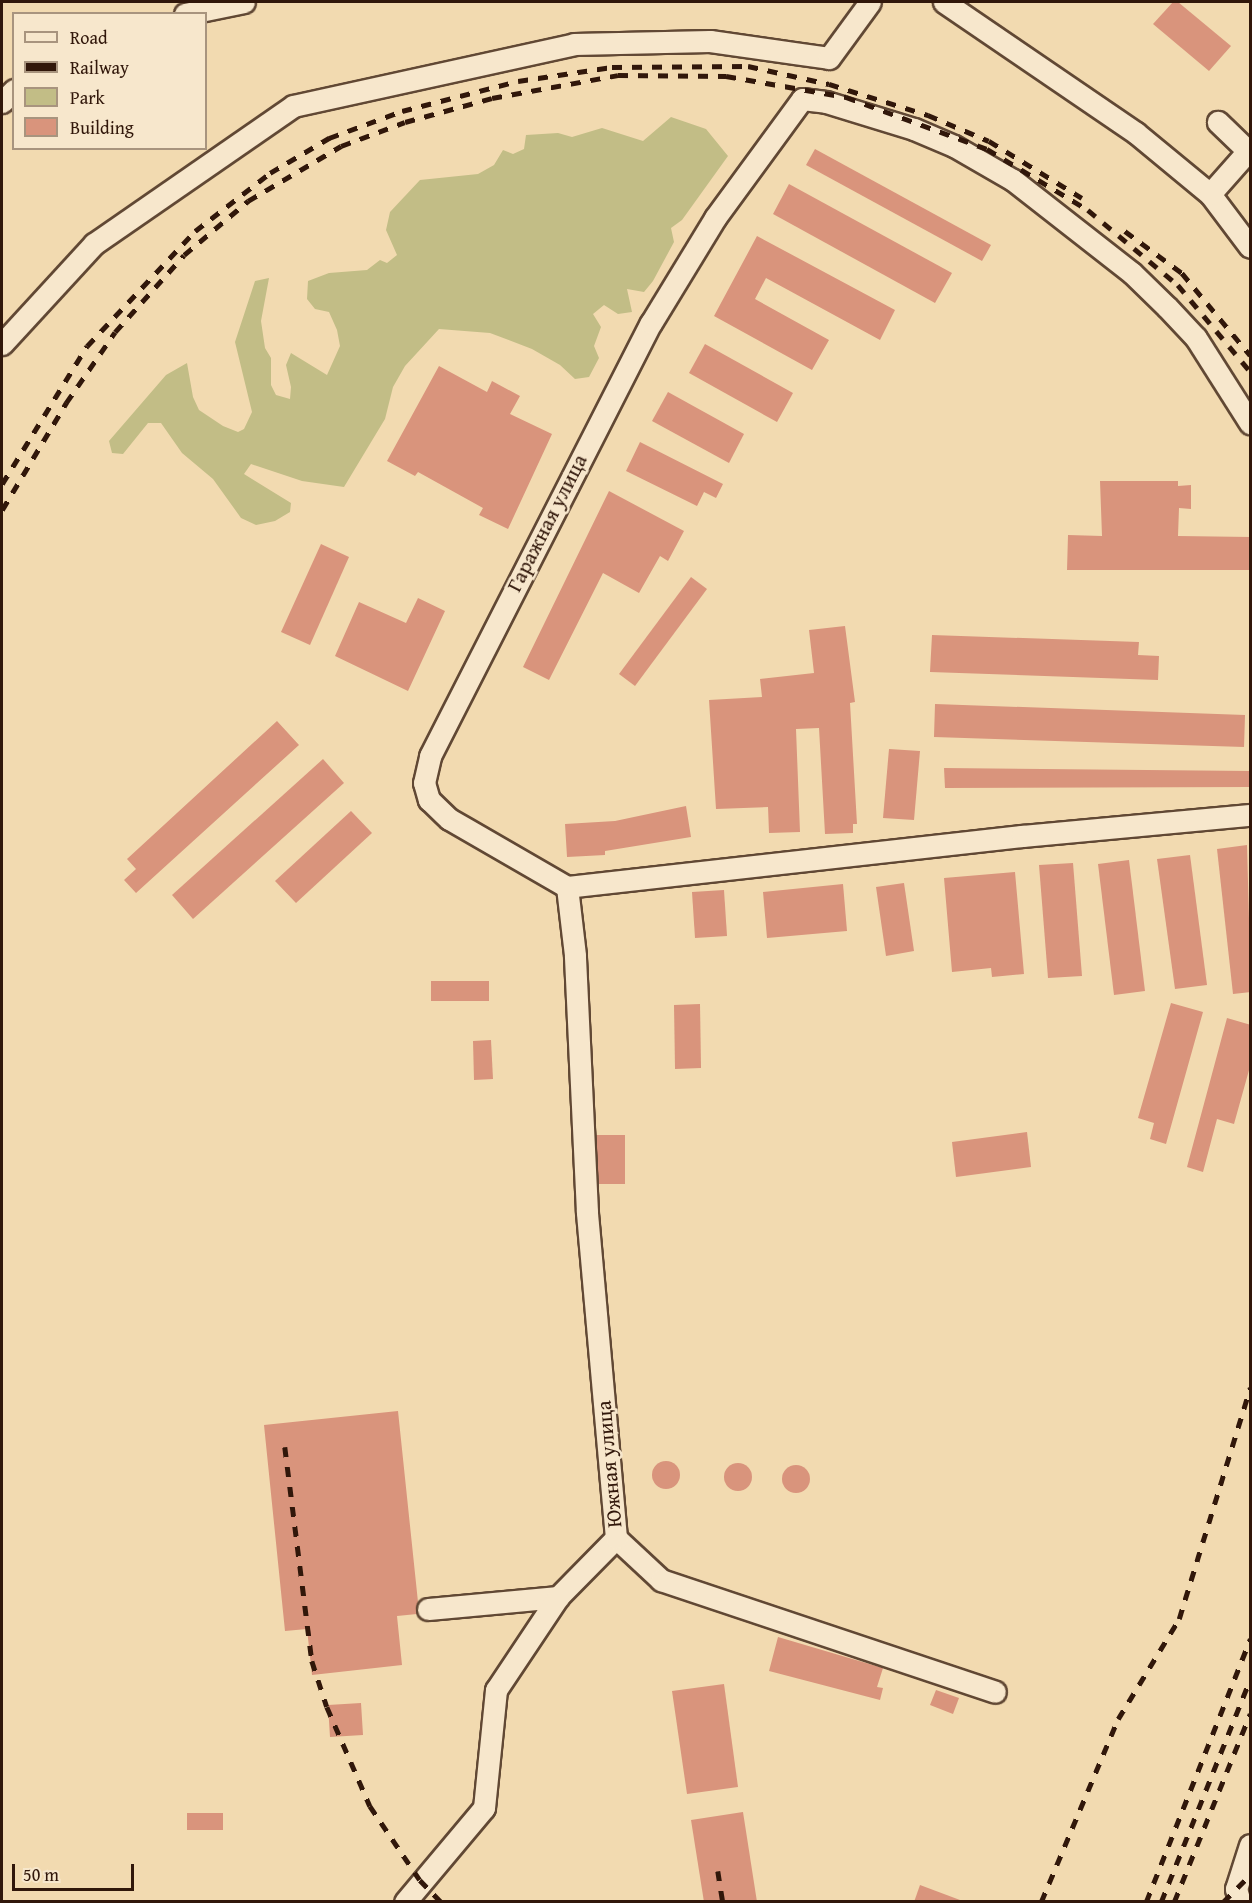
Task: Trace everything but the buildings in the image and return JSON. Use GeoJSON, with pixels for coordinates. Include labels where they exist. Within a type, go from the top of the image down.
{"type":"FeatureCollection","features":[{"type":"Feature","properties":{"kind":"street"},"geometry":{"type":"LineString","coordinates":[[195,12],[244,2]]}},
{"type":"Feature","properties":{"kind":"street"},"geometry":{"type":"LineString","coordinates":[[2,344],[94,244],[293,106],[574,44],[710,41],[830,58],[870,2]]}},
{"type":"Feature","properties":{"kind":"street"},"geometry":{"type":"LineString","coordinates":[[944,2],[1136,133],[1210,194],[1251,247]]}},
{"type":"Feature","properties":{"kind":"street","name":"Гаражная улица"},"geometry":{"type":"LineString","coordinates":[[567,887],[449,819],[429,800],[424,783],[430,756],[651,323],[715,218],[802,99],[826,102],[954,146],[1012,180],[1132,273],[1167,307],[1196,338],[1251,423]]}},
{"type":"Feature","properties":{"kind":"street"},"geometry":{"type":"LineString","coordinates":[[1210,194],[1248,151],[1218,122]]}},
{"type":"Feature","properties":{"kind":"street"},"geometry":{"type":"LineString","coordinates":[[567,887],[1022,836],[1251,815]]}},
{"type":"Feature","properties":{"kind":"street","name":"Южная улица"},"geometry":{"type":"LineString","coordinates":[[405,1902],[484,1808],[496,1690],[558,1597],[616,1538],[587,1212],[575,955],[567,887]]}},
{"type":"Feature","properties":{"kind":"street"},"geometry":{"type":"LineString","coordinates":[[616,1538],[661,1580],[995,1692]]}},
{"type":"Feature","properties":{"kind":"street"},"geometry":{"type":"LineString","coordinates":[[428,1609],[558,1597]]}},
{"type":"Feature","properties":{"kind":"street"},"geometry":{"type":"LineString","coordinates":[[1240,1902],[1236,1889],[1251,1845]]}},
{"type":"Feature","properties":{"kind":"green space"},"geometry":{"type":"Polygon","coordinates":[[[671,117],[706,129],[728,156],[682,220],[671,228],[674,242],[653,281],[644,292],[627,289],[632,312],[618,314],[604,305],[593,314],[601,327],[594,346],[599,358],[589,377],[575,379],[560,365],[532,349],[490,333],[439,329],[405,366],[393,387],[385,419],[344,487],[302,481],[251,464],[244,474],[291,503],[290,512],[275,521],[256,525],[241,518],[213,479],[182,453],[161,423],[148,423],[123,454],[112,453],[109,441],[166,375],[187,363],[193,397],[199,410],[223,426],[238,432],[244,429],[252,412],[235,342],[255,281],[269,278],[261,321],[265,348],[271,358],[271,385],[276,395],[290,399],[291,387],[286,365],[291,353],[327,375],[340,346],[337,330],[329,312],[315,309],[307,299],[308,281],[329,273],[367,270],[380,260],[387,263],[397,255],[386,230],[390,212],[420,180],[478,174],[494,165],[503,150],[513,154],[524,149],[526,135],[558,133],[572,137],[602,128],[643,141],[671,117]]]}},
{"type":"Feature","properties":{"kind":"railway"},"geometry":{"type":"LineString","coordinates":[[2,484],[87,346],[195,231],[270,173],[329,138],[402,111],[518,81],[612,67],[748,66],[829,84],[928,115],[989,141],[1082,198]]}},
{"type":"Feature","properties":{"kind":"railway"},"geometry":{"type":"LineString","coordinates":[[2,510],[66,403],[115,332],[184,255],[248,201],[341,146],[405,122],[492,98],[618,75],[726,76],[846,97],[987,149],[1088,210],[1178,285],[1250,371]]}},
{"type":"Feature","properties":{"kind":"railway"},"geometry":{"type":"LineString","coordinates":[[1125,231],[1182,273],[1250,355]]}},
{"type":"Feature","properties":{"kind":"railway"},"geometry":{"type":"LineString","coordinates":[[1041,1902],[1118,1719],[1179,1619],[1250,1388]]}},
{"type":"Feature","properties":{"kind":"railway"},"geometry":{"type":"LineString","coordinates":[[285,1447],[312,1661],[327,1707],[370,1806],[420,1880],[441,1902]]}},
{"type":"Feature","properties":{"kind":"railway"},"geometry":{"type":"LineString","coordinates":[[1146,1902],[1250,1639]]}},
{"type":"Feature","properties":{"kind":"railway"},"geometry":{"type":"LineString","coordinates":[[1161,1902],[1250,1680]]}},
{"type":"Feature","properties":{"kind":"railway"},"geometry":{"type":"LineString","coordinates":[[1174,1902],[1250,1714]]}},
{"type":"Feature","properties":{"kind":"railway"},"geometry":{"type":"LineString","coordinates":[[718,1871],[723,1902]]}},
{"type":"Feature","properties":{"kind":"railway"},"geometry":{"type":"LineString","coordinates":[[1223,1902],[1250,1875]]}}]}
